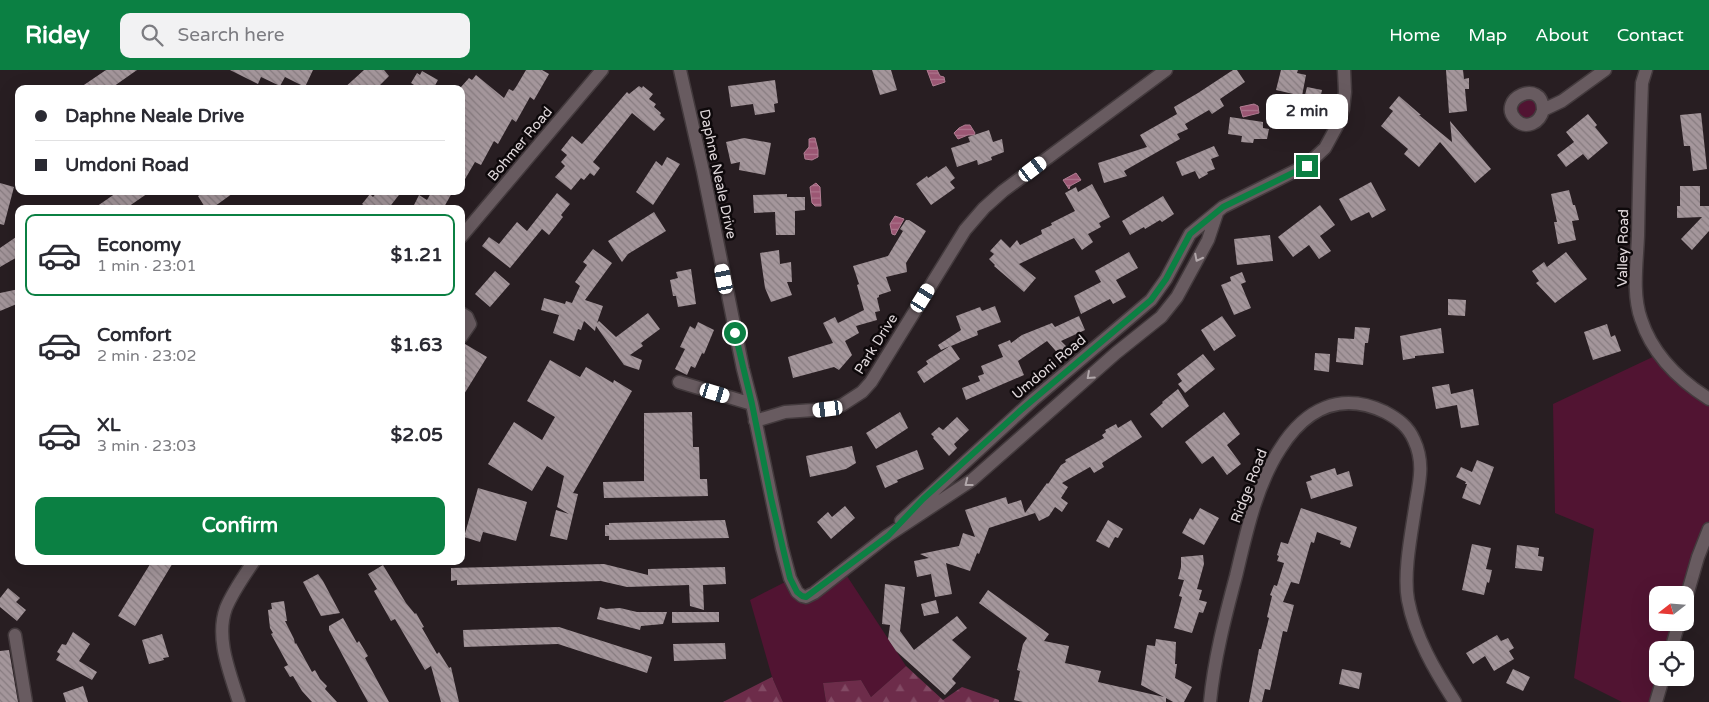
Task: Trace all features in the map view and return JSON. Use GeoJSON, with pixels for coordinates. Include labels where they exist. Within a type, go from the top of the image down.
{"type":"FeatureCollection","features":[{"type":"Feature","properties":{"kind":"street","name":"Daphne Neale Drive"},"geometry":{"type":"LineString","coordinates":[[680,70],[782,548]]}},
{"type":"Feature","properties":{"kind":"street","name":"Park Drive"},"geometry":{"type":"LineString","coordinates":[[755,421],[785,412],[828,409],[842,405],[862,392],[871,382],[965,230],[984,208],[1003,191],[1166,70]]}},
{"type":"Feature","properties":{"kind":"street","name":"Umdoni Road"},"geometry":{"type":"LineString","coordinates":[[888,536],[923,499],[1026,406],[1151,300],[1162,286],[1190,234],[1232,202],[1307,166],[1325,148],[1338,126],[1343,109],[1345,92],[1344,70]]}},
{"type":"Feature","properties":{"kind":"street"},"geometry":{"type":"LineString","coordinates":[[1543,110],[1562,101],[1605,70]]}},
{"type":"Feature","properties":{"kind":"street","name":"Valley Road"},"geometry":{"type":"LineString","coordinates":[[1646,70],[1642,83],[1641,102],[1637,254],[1638,310],[1648,336],[1664,360],[1692,388],[1709,399]]}},
{"type":"Feature","properties":{"kind":"street","name":"Bohmer Road"},"geometry":{"type":"LineString","coordinates":[[465,232],[596,72]]}},
{"type":"Feature","properties":{"kind":"street","name":"Umdoni Road"},"geometry":{"type":"LineString","coordinates":[[782,548],[790,578],[795,588],[802,596],[806,597],[888,536],[972,480],[1116,353],[1160,317],[1177,297],[1208,240],[1217,213]]}},
{"type":"Feature","properties":{"kind":"street"},"geometry":{"type":"LineString","coordinates":[[465,316],[470,324],[465,331]]}},
{"type":"Feature","properties":{"kind":"street"},"geometry":{"type":"LineString","coordinates":[[679,382],[752,404]]}},
{"type":"Feature","properties":{"kind":"street","name":"Ridge Road"},"geometry":{"type":"LineString","coordinates":[[1210,702],[1224,624],[1247,530],[1270,467],[1292,431],[1305,418],[1324,408],[1347,402],[1366,404],[1400,420],[1408,428],[1420,456],[1420,481],[1408,567],[1407,598],[1418,634],[1442,682],[1455,702]]}},
{"type":"Feature","properties":{"kind":"street"},"geometry":{"type":"LineString","coordinates":[[1690,586],[1709,529]]}},
{"type":"Feature","properties":{"kind":"street"},"geometry":{"type":"LineString","coordinates":[[240,702],[226,655],[222,632],[231,596],[251,565]]}},
{"type":"Feature","properties":{"kind":"street"},"geometry":{"type":"LineString","coordinates":[[15,635],[26,702]]}},
{"type":"Feature","properties":{"kind":"street"},"geometry":{"type":"LineString","coordinates":[[1656,702],[1661,686]]}},
{"type":"Feature","properties":{"kind":"shaded area"},"geometry":{"type":"Polygon","coordinates":[[[927,70],[937,70],[940,76],[944,77],[945,82],[933,86],[927,70]]]}},
{"type":"Feature","properties":{"kind":"shaded area"},"geometry":{"type":"Polygon","coordinates":[[[1532,99],[1538,103],[1537,117],[1523,119],[1518,106],[1521,101],[1532,99]]]}},
{"type":"Feature","properties":{"kind":"shaded area"},"geometry":{"type":"Polygon","coordinates":[[[1254,104],[1258,106],[1259,113],[1243,117],[1240,107],[1254,104]]]}},
{"type":"Feature","properties":{"kind":"shaded area"},"geometry":{"type":"Polygon","coordinates":[[[965,125],[970,125],[975,133],[974,135],[958,139],[954,133],[965,125]]]}},
{"type":"Feature","properties":{"kind":"shaded area"},"geometry":{"type":"Polygon","coordinates":[[[815,138],[818,157],[812,160],[805,159],[804,153],[809,147],[809,139],[815,138]]]}},
{"type":"Feature","properties":{"kind":"shaded area"},"geometry":{"type":"Polygon","coordinates":[[[1076,173],[1081,180],[1070,186],[1069,189],[1063,180],[1076,173]]]}},
{"type":"Feature","properties":{"kind":"shaded area"},"geometry":{"type":"Polygon","coordinates":[[[816,183],[820,187],[821,206],[815,206],[812,203],[810,187],[816,183]]]}},
{"type":"Feature","properties":{"kind":"shaded area"},"geometry":{"type":"Polygon","coordinates":[[[895,216],[904,219],[895,235],[892,234],[890,224],[895,216]]]}},
{"type":"Feature","properties":{"kind":"shaded area"},"geometry":{"type":"Polygon","coordinates":[[[1659,354],[1709,400],[1709,525],[1688,586],[1649,586],[1649,631],[1676,631],[1673,641],[1649,641],[1649,686],[1657,686],[1656,702],[1622,702],[1574,678],[1594,529],[1555,513],[1553,404],[1659,354]]]}},
{"type":"Feature","properties":{"kind":"shaded area"},"geometry":{"type":"Polygon","coordinates":[[[843,570],[906,666],[871,697],[861,680],[823,683],[826,702],[783,702],[772,677],[750,600],[791,579],[802,597],[843,570]]]}},
{"type":"Feature","properties":{"kind":"green space"},"geometry":{"type":"Polygon","coordinates":[[[906,666],[943,700],[962,687],[999,700],[999,702],[826,702],[823,683],[861,680],[871,697],[906,666]]]}},
{"type":"Feature","properties":{"kind":"green space"},"geometry":{"type":"Polygon","coordinates":[[[772,677],[783,702],[723,702],[772,677]]]}},
{"type":"Feature","properties":{"kind":"building"},"geometry":{"type":"Polygon","coordinates":[[[106,70],[137,70],[116,85],[84,85],[106,70]]]}},
{"type":"Feature","properties":{"kind":"building"},"geometry":{"type":"Polygon","coordinates":[[[230,70],[313,70],[306,85],[301,85],[285,77],[281,85],[261,77],[258,84],[230,70]]]}},
{"type":"Feature","properties":{"kind":"building"},"geometry":{"type":"Polygon","coordinates":[[[364,70],[384,70],[389,76],[380,85],[347,85],[364,70]]]}},
{"type":"Feature","properties":{"kind":"building"},"geometry":{"type":"Polygon","coordinates":[[[526,70],[542,70],[549,74],[534,100],[530,97],[516,122],[512,119],[498,144],[494,141],[481,165],[475,162],[465,179],[465,85],[463,85],[469,78],[472,80],[476,75],[504,98],[509,89],[513,91],[526,70]]]}},
{"type":"Feature","properties":{"kind":"building"},"geometry":{"type":"Polygon","coordinates":[[[872,70],[891,70],[897,90],[880,95],[872,70]]]}},
{"type":"Feature","properties":{"kind":"building"},"geometry":{"type":"Polygon","coordinates":[[[1233,70],[1237,70],[1245,82],[1220,99],[1224,106],[1212,114],[1209,110],[1185,124],[1188,129],[1177,134],[1180,139],[1124,171],[1127,176],[1104,183],[1098,163],[1147,147],[1140,135],[1177,114],[1174,107],[1233,70]]]}},
{"type":"Feature","properties":{"kind":"building"},"geometry":{"type":"Polygon","coordinates":[[[1281,70],[1298,70],[1297,73],[1306,75],[1302,96],[1276,90],[1281,70]]]}},
{"type":"Feature","properties":{"kind":"building"},"geometry":{"type":"Polygon","coordinates":[[[1446,70],[1463,70],[1464,79],[1469,78],[1469,89],[1465,89],[1467,111],[1449,113],[1446,70]]]}},
{"type":"Feature","properties":{"kind":"building"},"geometry":{"type":"Polygon","coordinates":[[[422,71],[438,80],[435,85],[414,85],[411,83],[417,73],[420,75],[422,71]]]}},
{"type":"Feature","properties":{"kind":"building"},"geometry":{"type":"Polygon","coordinates":[[[775,80],[778,103],[774,104],[775,112],[755,115],[753,104],[731,107],[728,86],[775,80]]]}},
{"type":"Feature","properties":{"kind":"building"},"geometry":{"type":"Polygon","coordinates":[[[639,86],[642,88],[643,86],[653,94],[649,99],[656,104],[654,107],[665,119],[654,131],[632,113],[593,162],[600,168],[594,176],[590,173],[584,180],[581,178],[571,190],[555,177],[565,166],[561,162],[567,155],[561,150],[572,136],[582,144],[627,92],[629,94],[639,86]]]}},
{"type":"Feature","properties":{"kind":"building"},"geometry":{"type":"Polygon","coordinates":[[[1307,87],[1322,90],[1319,103],[1304,99],[1307,87]]]}},
{"type":"Feature","properties":{"kind":"building"},"geometry":{"type":"Polygon","coordinates":[[[1399,96],[1452,142],[1450,121],[1491,169],[1475,183],[1440,142],[1419,167],[1404,154],[1408,149],[1381,126],[1393,111],[1389,108],[1399,96]]]}},
{"type":"Feature","properties":{"kind":"building"},"geometry":{"type":"Polygon","coordinates":[[[1701,113],[1707,169],[1693,171],[1690,146],[1684,146],[1680,115],[1701,113]]]}},
{"type":"Feature","properties":{"kind":"building"},"geometry":{"type":"Polygon","coordinates":[[[1588,114],[1597,125],[1595,127],[1608,143],[1588,160],[1583,154],[1566,167],[1557,155],[1574,142],[1566,132],[1588,114]]]}},
{"type":"Feature","properties":{"kind":"building"},"geometry":{"type":"Polygon","coordinates":[[[1230,117],[1263,122],[1263,128],[1269,129],[1267,139],[1254,139],[1253,143],[1241,142],[1242,136],[1228,134],[1230,117]]]}},
{"type":"Feature","properties":{"kind":"building"},"geometry":{"type":"Polygon","coordinates":[[[989,130],[993,142],[1002,139],[1004,152],[991,157],[992,160],[978,165],[977,160],[957,167],[951,148],[970,142],[968,137],[989,130]]]}},
{"type":"Feature","properties":{"kind":"building"},"geometry":{"type":"Polygon","coordinates":[[[744,138],[771,143],[765,175],[739,170],[740,162],[731,164],[726,142],[744,138]]]}},
{"type":"Feature","properties":{"kind":"building"},"geometry":{"type":"Polygon","coordinates":[[[1214,146],[1219,156],[1211,159],[1215,169],[1207,172],[1208,174],[1199,179],[1195,171],[1182,176],[1176,162],[1214,146]]]}},
{"type":"Feature","properties":{"kind":"building"},"geometry":{"type":"Polygon","coordinates":[[[667,157],[680,164],[653,205],[636,192],[656,161],[662,166],[667,157]]]}},
{"type":"Feature","properties":{"kind":"building"},"geometry":{"type":"Polygon","coordinates":[[[946,166],[955,178],[950,182],[955,188],[931,205],[916,184],[946,166]]]}},
{"type":"Feature","properties":{"kind":"building"},"geometry":{"type":"Polygon","coordinates":[[[1371,182],[1386,210],[1372,218],[1369,212],[1351,221],[1339,199],[1371,182]]]}},
{"type":"Feature","properties":{"kind":"building"},"geometry":{"type":"Polygon","coordinates":[[[0,183],[14,187],[4,225],[0,224],[0,183]]]}},
{"type":"Feature","properties":{"kind":"building"},"geometry":{"type":"Polygon","coordinates":[[[1092,184],[1110,217],[1099,223],[1101,227],[1088,234],[1093,242],[1082,250],[1074,238],[1019,264],[1036,278],[1024,292],[994,266],[989,259],[994,254],[990,251],[1001,239],[1010,248],[1017,240],[1020,245],[1042,234],[1041,230],[1052,225],[1051,223],[1075,211],[1065,193],[1076,187],[1078,192],[1092,184]]]}},
{"type":"Feature","properties":{"kind":"building"},"geometry":{"type":"Polygon","coordinates":[[[1680,186],[1700,186],[1700,206],[1709,206],[1709,231],[1692,250],[1681,239],[1702,217],[1677,218],[1677,206],[1680,206],[1680,186]]]}},
{"type":"Feature","properties":{"kind":"building"},"geometry":{"type":"Polygon","coordinates":[[[1569,190],[1579,220],[1572,221],[1576,240],[1558,244],[1554,222],[1557,222],[1551,194],[1569,190]]]}},
{"type":"Feature","properties":{"kind":"building"},"geometry":{"type":"Polygon","coordinates":[[[557,193],[570,204],[561,215],[563,217],[549,235],[542,229],[510,268],[482,246],[489,237],[499,244],[517,222],[527,231],[557,193]]]}},
{"type":"Feature","properties":{"kind":"building"},"geometry":{"type":"Polygon","coordinates":[[[787,194],[787,197],[805,197],[805,210],[795,211],[795,235],[776,235],[775,212],[754,213],[753,195],[787,194]]]}},
{"type":"Feature","properties":{"kind":"building"},"geometry":{"type":"Polygon","coordinates":[[[113,195],[145,195],[131,205],[99,205],[113,195]]]}},
{"type":"Feature","properties":{"kind":"building"},"geometry":{"type":"Polygon","coordinates":[[[230,195],[217,205],[204,205],[198,196],[230,195]]]}},
{"type":"Feature","properties":{"kind":"building"},"geometry":{"type":"Polygon","coordinates":[[[369,195],[373,197],[375,195],[399,195],[391,205],[362,204],[369,195]]]}},
{"type":"Feature","properties":{"kind":"building"},"geometry":{"type":"Polygon","coordinates":[[[419,195],[427,200],[430,195],[451,195],[445,205],[414,205],[419,195]]]}},
{"type":"Feature","properties":{"kind":"building"},"geometry":{"type":"Polygon","coordinates":[[[1163,196],[1174,214],[1162,222],[1160,220],[1130,235],[1122,221],[1163,196]]]}},
{"type":"Feature","properties":{"kind":"building"},"geometry":{"type":"Polygon","coordinates":[[[1320,205],[1335,225],[1320,236],[1331,251],[1319,259],[1309,245],[1293,257],[1278,237],[1320,205]]]}},
{"type":"Feature","properties":{"kind":"building"},"geometry":{"type":"Polygon","coordinates":[[[654,212],[666,231],[628,254],[622,262],[608,241],[654,212]]]}},
{"type":"Feature","properties":{"kind":"building"},"geometry":{"type":"Polygon","coordinates":[[[906,220],[926,231],[906,263],[907,272],[886,277],[891,291],[879,295],[877,298],[880,311],[875,312],[877,320],[856,326],[859,333],[845,341],[852,355],[839,370],[834,367],[793,378],[788,357],[833,343],[823,323],[835,317],[838,323],[864,310],[853,266],[888,256],[903,231],[900,229],[906,220]]]}},
{"type":"Feature","properties":{"kind":"building"},"geometry":{"type":"Polygon","coordinates":[[[1270,235],[1273,261],[1237,265],[1234,239],[1270,235]]]}},
{"type":"Feature","properties":{"kind":"building"},"geometry":{"type":"Polygon","coordinates":[[[15,238],[15,258],[0,267],[0,248],[15,238]]]}},
{"type":"Feature","properties":{"kind":"building"},"geometry":{"type":"Polygon","coordinates":[[[593,249],[612,263],[585,300],[603,306],[597,323],[599,321],[616,337],[648,313],[660,329],[641,343],[643,346],[630,355],[642,360],[639,370],[624,365],[596,326],[595,331],[584,321],[581,330],[578,329],[574,341],[553,333],[559,315],[541,310],[544,298],[565,304],[566,301],[572,303],[580,286],[575,282],[587,265],[583,262],[593,249]]]}},
{"type":"Feature","properties":{"kind":"building"},"geometry":{"type":"Polygon","coordinates":[[[779,250],[780,264],[791,262],[792,282],[787,282],[792,295],[771,302],[765,288],[760,253],[779,250]]]}},
{"type":"Feature","properties":{"kind":"building"},"geometry":{"type":"Polygon","coordinates":[[[1129,252],[1138,268],[1116,280],[1126,297],[1113,304],[1110,299],[1081,314],[1074,296],[1101,282],[1095,271],[1129,252]]]}},
{"type":"Feature","properties":{"kind":"building"},"geometry":{"type":"Polygon","coordinates":[[[1566,252],[1587,279],[1555,303],[1536,283],[1539,281],[1532,271],[1544,262],[1547,267],[1566,252]]]}},
{"type":"Feature","properties":{"kind":"building"},"geometry":{"type":"Polygon","coordinates":[[[691,269],[696,304],[678,307],[676,296],[673,296],[670,280],[678,278],[676,272],[691,269]]]}},
{"type":"Feature","properties":{"kind":"building"},"geometry":{"type":"Polygon","coordinates":[[[495,271],[510,284],[490,307],[475,294],[495,271]]]}},
{"type":"Feature","properties":{"kind":"building"},"geometry":{"type":"Polygon","coordinates":[[[1242,272],[1246,282],[1241,284],[1251,308],[1234,315],[1221,285],[1231,281],[1230,277],[1242,272]]]}},
{"type":"Feature","properties":{"kind":"building"},"geometry":{"type":"Polygon","coordinates":[[[15,290],[15,305],[0,311],[0,293],[15,290]]]}},
{"type":"Feature","properties":{"kind":"building"},"geometry":{"type":"Polygon","coordinates":[[[1448,299],[1466,300],[1465,316],[1448,315],[1448,299]]]}},
{"type":"Feature","properties":{"kind":"building"},"geometry":{"type":"Polygon","coordinates":[[[995,306],[1001,322],[977,331],[978,335],[951,346],[960,359],[924,383],[917,372],[928,364],[926,361],[950,346],[941,350],[938,345],[961,330],[956,316],[980,307],[982,311],[995,306]]]}},
{"type":"Feature","properties":{"kind":"building"},"geometry":{"type":"Polygon","coordinates":[[[1079,316],[1085,330],[1061,341],[1070,350],[1062,358],[1047,341],[1018,361],[1024,375],[966,400],[962,388],[980,381],[978,376],[984,374],[981,366],[1003,357],[998,345],[1010,340],[1011,343],[1022,335],[1052,323],[1055,327],[1079,316]]]}},
{"type":"Feature","properties":{"kind":"building"},"geometry":{"type":"Polygon","coordinates":[[[1222,316],[1236,336],[1214,351],[1201,330],[1222,316]]]}},
{"type":"Feature","properties":{"kind":"building"},"geometry":{"type":"Polygon","coordinates":[[[698,322],[714,330],[704,354],[702,353],[695,368],[691,366],[687,375],[675,369],[685,349],[680,347],[690,326],[695,329],[698,322]]]}},
{"type":"Feature","properties":{"kind":"building"},"geometry":{"type":"Polygon","coordinates":[[[1607,324],[1611,337],[1615,335],[1621,351],[1593,360],[1584,332],[1607,324]]]}},
{"type":"Feature","properties":{"kind":"building"},"geometry":{"type":"Polygon","coordinates":[[[1355,327],[1370,328],[1368,343],[1365,343],[1363,365],[1336,362],[1338,338],[1354,339],[1355,327]]]}},
{"type":"Feature","properties":{"kind":"building"},"geometry":{"type":"Polygon","coordinates":[[[1441,328],[1444,353],[1415,356],[1415,358],[1403,360],[1400,336],[1441,328]]]}},
{"type":"Feature","properties":{"kind":"building"},"geometry":{"type":"Polygon","coordinates":[[[465,344],[487,357],[465,393],[465,344]]]}},
{"type":"Feature","properties":{"kind":"building"},"geometry":{"type":"Polygon","coordinates":[[[1315,353],[1330,354],[1329,372],[1314,370],[1315,353]]]}},
{"type":"Feature","properties":{"kind":"building"},"geometry":{"type":"Polygon","coordinates":[[[1203,354],[1215,369],[1185,393],[1178,384],[1182,381],[1177,374],[1203,354]]]}},
{"type":"Feature","properties":{"kind":"building"},"geometry":{"type":"Polygon","coordinates":[[[550,360],[580,377],[586,367],[613,383],[614,380],[632,391],[573,493],[578,494],[567,540],[550,536],[556,510],[569,514],[557,507],[564,476],[547,466],[532,491],[488,464],[514,422],[542,440],[555,417],[527,401],[550,360]]]}},
{"type":"Feature","properties":{"kind":"building"},"geometry":{"type":"Polygon","coordinates":[[[1449,384],[1451,394],[1473,389],[1479,425],[1461,428],[1457,405],[1436,409],[1432,387],[1449,384]]]}},
{"type":"Feature","properties":{"kind":"building"},"geometry":{"type":"Polygon","coordinates":[[[1178,389],[1189,406],[1162,428],[1150,414],[1178,389]]]}},
{"type":"Feature","properties":{"kind":"building"},"geometry":{"type":"Polygon","coordinates":[[[692,412],[693,447],[699,447],[700,479],[707,479],[708,496],[604,498],[603,482],[644,481],[644,413],[692,412]]]}},
{"type":"Feature","properties":{"kind":"building"},"geometry":{"type":"Polygon","coordinates":[[[900,412],[908,428],[876,449],[866,433],[900,412]]]}},
{"type":"Feature","properties":{"kind":"building"},"geometry":{"type":"Polygon","coordinates":[[[1224,412],[1240,434],[1227,445],[1241,464],[1227,475],[1213,456],[1202,464],[1185,442],[1224,412]]]}},
{"type":"Feature","properties":{"kind":"building"},"geometry":{"type":"Polygon","coordinates":[[[957,417],[969,430],[954,444],[957,448],[949,456],[931,434],[939,427],[943,430],[957,417]]]}},
{"type":"Feature","properties":{"kind":"building"},"geometry":{"type":"Polygon","coordinates":[[[1131,420],[1142,437],[1102,463],[1104,467],[1094,473],[1090,467],[1062,483],[1068,487],[1061,498],[1068,503],[1062,512],[1055,507],[1049,516],[1039,521],[1035,513],[989,528],[970,571],[946,563],[952,594],[935,597],[931,574],[917,577],[914,561],[929,558],[920,554],[959,546],[963,533],[975,537],[965,510],[1006,497],[1008,504],[1021,500],[1025,513],[1061,465],[1066,462],[1065,460],[1104,438],[1102,435],[1106,432],[1105,430],[1116,424],[1118,428],[1131,420]]]}},
{"type":"Feature","properties":{"kind":"building"},"geometry":{"type":"Polygon","coordinates":[[[852,446],[856,463],[846,469],[810,477],[806,456],[852,446]]]}},
{"type":"Feature","properties":{"kind":"building"},"geometry":{"type":"Polygon","coordinates":[[[917,450],[924,469],[897,480],[898,482],[885,488],[876,466],[917,450]]]}},
{"type":"Feature","properties":{"kind":"building"},"geometry":{"type":"Polygon","coordinates":[[[1477,460],[1494,467],[1480,505],[1462,498],[1467,484],[1456,477],[1461,467],[1472,472],[1477,460]]]}},
{"type":"Feature","properties":{"kind":"building"},"geometry":{"type":"Polygon","coordinates":[[[1335,468],[1337,475],[1349,471],[1353,486],[1311,499],[1306,482],[1312,480],[1310,476],[1335,468]]]}},
{"type":"Feature","properties":{"kind":"building"},"geometry":{"type":"Polygon","coordinates":[[[478,488],[527,502],[516,541],[483,532],[480,542],[465,537],[478,488]]]}},
{"type":"Feature","properties":{"kind":"building"},"geometry":{"type":"Polygon","coordinates":[[[845,506],[855,518],[831,539],[817,522],[828,512],[832,517],[845,506]]]}},
{"type":"Feature","properties":{"kind":"building"},"geometry":{"type":"Polygon","coordinates":[[[1200,508],[1219,518],[1204,545],[1182,533],[1190,518],[1193,520],[1200,508]]]}},
{"type":"Feature","properties":{"kind":"building"},"geometry":{"type":"Polygon","coordinates":[[[1301,508],[1357,527],[1350,548],[1340,544],[1341,541],[1317,532],[1314,543],[1311,542],[1299,584],[1291,582],[1283,602],[1294,605],[1287,632],[1283,631],[1270,690],[1265,689],[1262,702],[1249,702],[1259,649],[1261,649],[1269,618],[1267,617],[1272,596],[1270,595],[1274,585],[1277,586],[1284,563],[1277,561],[1279,556],[1277,555],[1281,542],[1288,544],[1301,508]]]}},
{"type":"Feature","properties":{"kind":"building"},"geometry":{"type":"Polygon","coordinates":[[[725,520],[729,538],[609,540],[609,536],[605,536],[605,525],[609,525],[609,523],[725,520]]]}},
{"type":"Feature","properties":{"kind":"building"},"geometry":{"type":"Polygon","coordinates":[[[1108,520],[1123,529],[1118,538],[1115,537],[1109,548],[1096,541],[1108,520]]]}},
{"type":"Feature","properties":{"kind":"building"},"geometry":{"type":"Polygon","coordinates":[[[1472,544],[1491,548],[1486,569],[1492,570],[1484,595],[1462,590],[1472,544]]]}},
{"type":"Feature","properties":{"kind":"building"},"geometry":{"type":"Polygon","coordinates":[[[1517,545],[1539,548],[1538,556],[1544,557],[1542,571],[1515,568],[1517,545]]]}},
{"type":"Feature","properties":{"kind":"building"},"geometry":{"type":"Polygon","coordinates":[[[1203,555],[1204,564],[1197,589],[1202,590],[1199,600],[1207,602],[1203,613],[1199,612],[1192,633],[1174,628],[1182,597],[1179,596],[1184,580],[1178,579],[1181,557],[1203,555]]]}},
{"type":"Feature","properties":{"kind":"building"},"geometry":{"type":"Polygon","coordinates":[[[604,564],[648,575],[648,569],[725,567],[726,584],[703,585],[704,610],[690,606],[689,585],[627,587],[601,581],[457,585],[457,580],[451,581],[451,568],[604,564]]]}},
{"type":"Feature","properties":{"kind":"building"},"geometry":{"type":"Polygon","coordinates":[[[150,565],[172,565],[135,626],[118,616],[150,565]]]}},
{"type":"Feature","properties":{"kind":"building"},"geometry":{"type":"Polygon","coordinates":[[[383,565],[406,603],[416,613],[437,654],[439,652],[449,668],[451,667],[459,702],[441,702],[431,666],[425,670],[395,619],[391,621],[374,591],[377,589],[368,574],[383,565]]]}},
{"type":"Feature","properties":{"kind":"building"},"geometry":{"type":"Polygon","coordinates":[[[318,574],[340,613],[321,616],[303,582],[318,574]]]}},
{"type":"Feature","properties":{"kind":"building"},"geometry":{"type":"Polygon","coordinates":[[[885,584],[905,587],[900,631],[914,650],[957,616],[967,628],[952,640],[971,657],[952,679],[956,683],[945,695],[896,651],[888,639],[890,625],[882,624],[885,584]]]}},
{"type":"Feature","properties":{"kind":"building"},"geometry":{"type":"Polygon","coordinates":[[[8,588],[20,598],[16,602],[26,610],[17,621],[0,607],[0,598],[8,588]]]}},
{"type":"Feature","properties":{"kind":"building"},"geometry":{"type":"Polygon","coordinates":[[[988,590],[1049,634],[1044,641],[1069,646],[1065,663],[1101,671],[1098,682],[1164,697],[1141,685],[1147,645],[1155,646],[1156,639],[1176,642],[1175,664],[1177,664],[1175,678],[1192,687],[1184,702],[1173,702],[1166,698],[1166,702],[1023,702],[1014,700],[1020,671],[1017,670],[1023,644],[1027,638],[979,603],[988,590]]]}},
{"type":"Feature","properties":{"kind":"building"},"geometry":{"type":"Polygon","coordinates":[[[936,600],[939,613],[924,616],[921,604],[936,600]]]}},
{"type":"Feature","properties":{"kind":"building"},"geometry":{"type":"Polygon","coordinates":[[[284,601],[287,621],[285,621],[295,644],[312,672],[315,670],[327,686],[325,689],[337,702],[312,702],[302,691],[293,676],[290,677],[284,667],[288,665],[271,634],[273,633],[270,628],[268,610],[272,609],[271,603],[284,601]]]}},
{"type":"Feature","properties":{"kind":"building"},"geometry":{"type":"Polygon","coordinates":[[[600,607],[606,609],[620,608],[637,612],[667,612],[663,624],[641,626],[640,630],[597,619],[600,607]]]}},
{"type":"Feature","properties":{"kind":"building"},"geometry":{"type":"Polygon","coordinates":[[[672,612],[719,612],[719,622],[672,623],[672,612]]]}},
{"type":"Feature","properties":{"kind":"building"},"geometry":{"type":"Polygon","coordinates":[[[343,618],[357,643],[359,641],[368,656],[365,658],[389,702],[368,702],[358,684],[329,630],[329,626],[343,618]]]}},
{"type":"Feature","properties":{"kind":"building"},"geometry":{"type":"Polygon","coordinates":[[[559,627],[652,657],[647,673],[558,644],[464,647],[463,630],[559,627]]]}},
{"type":"Feature","properties":{"kind":"building"},"geometry":{"type":"Polygon","coordinates":[[[73,632],[90,644],[79,661],[97,672],[92,680],[56,660],[60,654],[57,652],[62,644],[66,645],[73,632]]]}},
{"type":"Feature","properties":{"kind":"building"},"geometry":{"type":"Polygon","coordinates":[[[162,634],[169,657],[149,664],[142,640],[162,634]]]}},
{"type":"Feature","properties":{"kind":"building"},"geometry":{"type":"Polygon","coordinates":[[[1497,635],[1501,641],[1508,638],[1514,648],[1509,651],[1514,659],[1494,671],[1485,656],[1473,664],[1466,653],[1497,635]]]}},
{"type":"Feature","properties":{"kind":"building"},"geometry":{"type":"Polygon","coordinates":[[[725,643],[726,659],[674,661],[673,644],[725,643]]]}},
{"type":"Feature","properties":{"kind":"building"},"geometry":{"type":"Polygon","coordinates":[[[9,650],[18,702],[0,702],[0,651],[9,650]]]}},
{"type":"Feature","properties":{"kind":"building"},"geometry":{"type":"Polygon","coordinates":[[[1342,669],[1362,673],[1359,689],[1339,684],[1342,669]]]}},
{"type":"Feature","properties":{"kind":"building"},"geometry":{"type":"Polygon","coordinates":[[[1513,669],[1530,677],[1523,691],[1506,683],[1513,669]]]}},
{"type":"Feature","properties":{"kind":"building"},"geometry":{"type":"Polygon","coordinates":[[[83,686],[88,702],[66,702],[63,693],[83,686]]]}},
{"type":"Feature","properties":{"kind":"route"},"geometry":{"type":"LineString","coordinates":[[735,333],[790,578],[797,592],[806,597],[814,593],[888,536],[923,499],[1021,410],[1151,300],[1158,293],[1190,234],[1223,207],[1307,166]]}}]}
